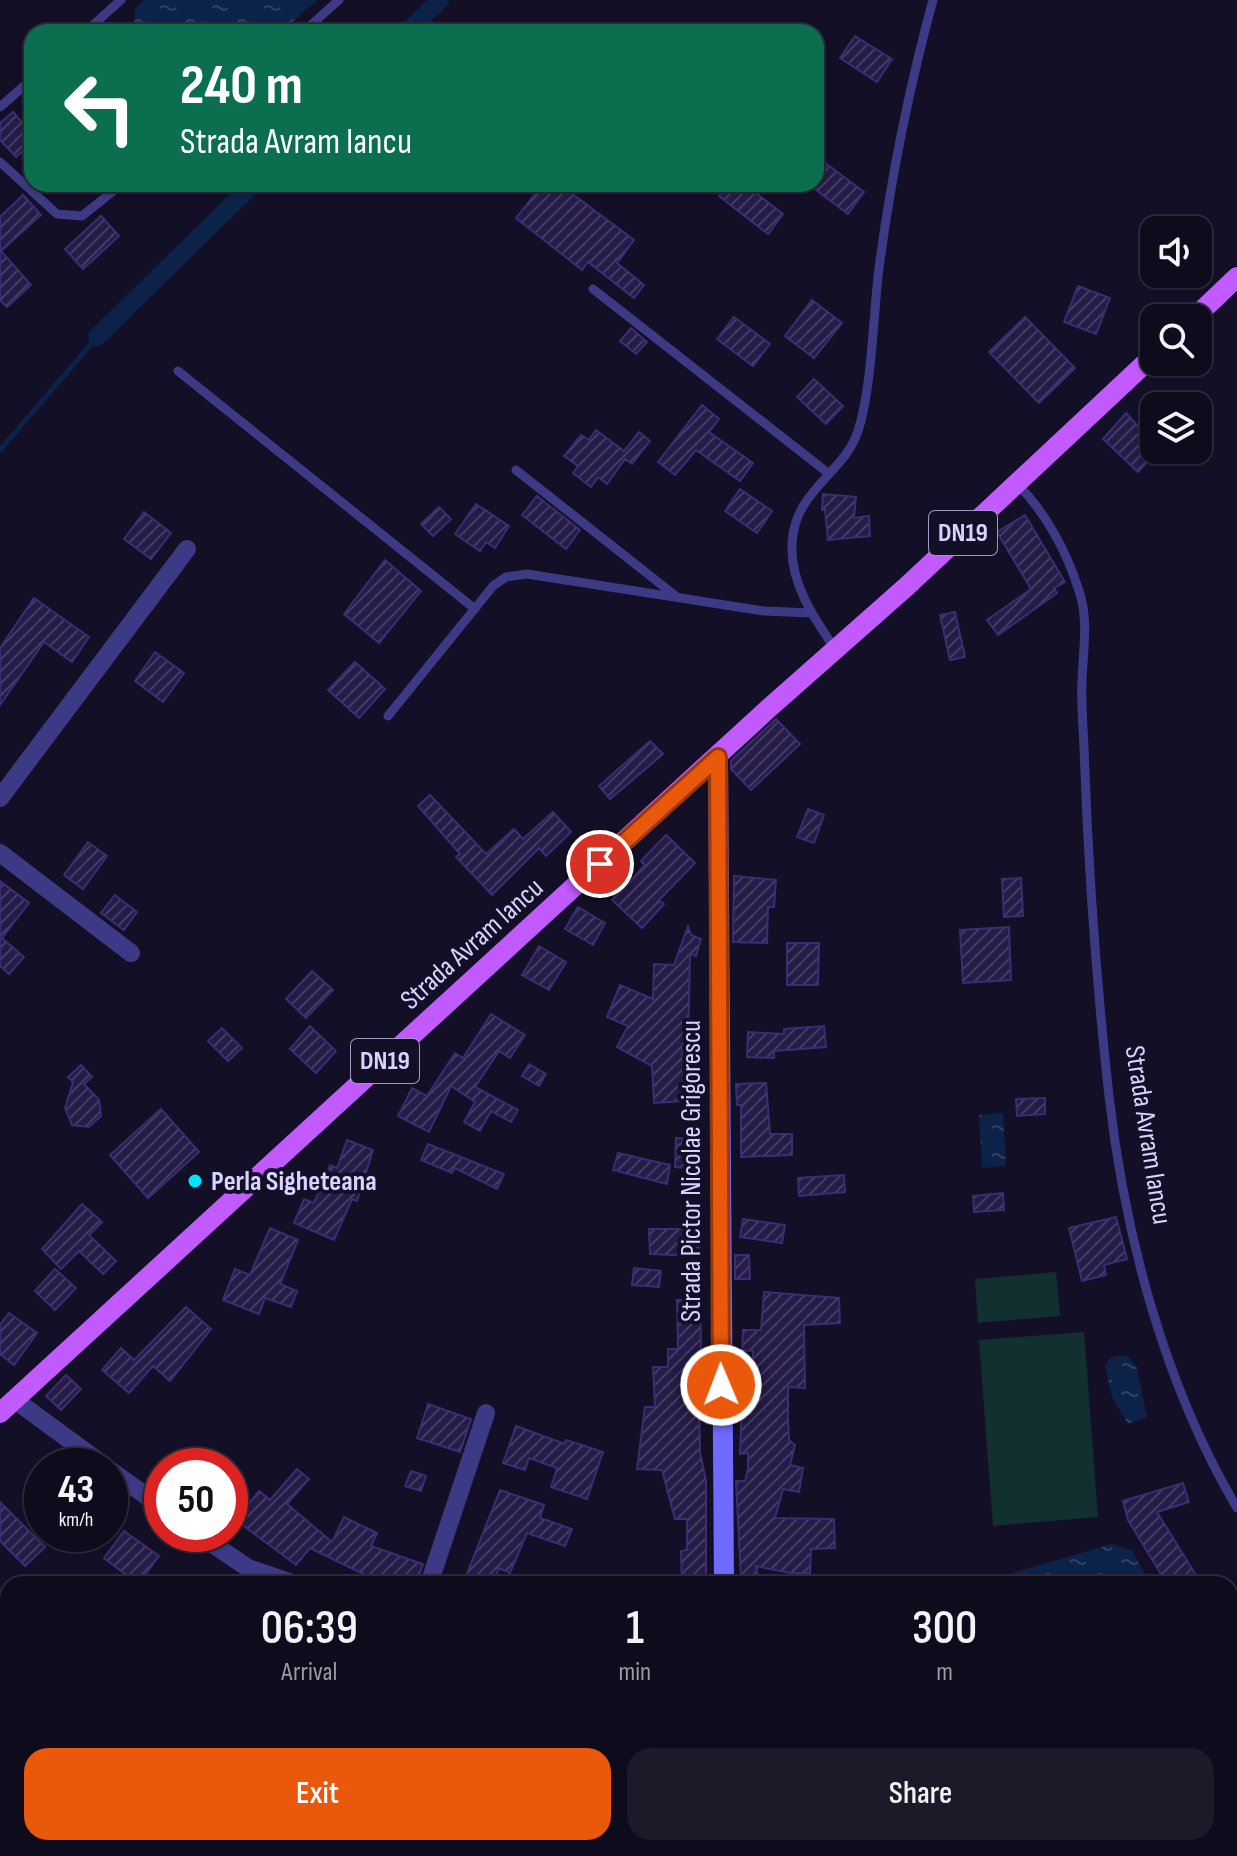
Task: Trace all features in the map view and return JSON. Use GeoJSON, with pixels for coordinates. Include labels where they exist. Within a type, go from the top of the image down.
{"type":"FeatureCollection","features":[{"type":"Feature","properties":{"kind":"main road"},"geometry":{"type":"LineString","coordinates":[[1209,304],[1235,279]]}},
{"type":"Feature","properties":{"kind":"main road","name":"Strada Avram Iancu"},"geometry":{"type":"LineString","coordinates":[[7,1406],[906,587],[1140,368]]}},
{"type":"Feature","properties":{"kind":"main road","name":"Strada Pictor Nicolae Grigorescu"},"geometry":{"type":"LineString","coordinates":[[718,757],[724,1576]]}},
{"type":"Feature","properties":{"kind":"street"},"geometry":{"type":"LineString","coordinates":[[0,798],[187,549]]}},
{"type":"Feature","properties":{"kind":"street"},"geometry":{"type":"LineString","coordinates":[[0,853],[131,953]]}},
{"type":"Feature","properties":{"kind":"street"},"geometry":{"type":"LineString","coordinates":[[7,1406],[76,1448]]}},
{"type":"Feature","properties":{"kind":"street"},"geometry":{"type":"LineString","coordinates":[[432,1576],[486,1413]]}},
{"type":"Feature","properties":{"kind":"street"},"geometry":{"type":"LineString","coordinates":[[224,1552],[248,1568],[272,1576]]}},
{"type":"Feature","properties":{"kind":"lane"},"geometry":{"type":"LineString","coordinates":[[94,24],[121,0]]}},
{"type":"Feature","properties":{"kind":"lane"},"geometry":{"type":"LineString","coordinates":[[312,24],[339,0]]}},
{"type":"Feature","properties":{"kind":"lane"},"geometry":{"type":"LineString","coordinates":[[835,649],[811,613],[794,570],[792,543],[803,506],[811,491],[850,447],[863,409],[886,216],[917,61],[933,0]]}},
{"type":"Feature","properties":{"kind":"lane"},"geometry":{"type":"LineString","coordinates":[[0,107],[24,86]]}},
{"type":"Feature","properties":{"kind":"lane"},"geometry":{"type":"LineString","coordinates":[[0,162],[24,184]]}},
{"type":"Feature","properties":{"kind":"lane"},"geometry":{"type":"LineString","coordinates":[[33,192],[57,214],[82,216],[112,192]]}},
{"type":"Feature","properties":{"kind":"lane"},"geometry":{"type":"LineString","coordinates":[[593,289],[828,473]]}},
{"type":"Feature","properties":{"kind":"lane"},"geometry":{"type":"LineString","coordinates":[[178,371],[475,609]]}},
{"type":"Feature","properties":{"kind":"lane"},"geometry":{"type":"LineString","coordinates":[[516,470],[678,598]]}},
{"type":"Feature","properties":{"kind":"lane","name":"Strada Avram Iancu"},"geometry":{"type":"LineString","coordinates":[[1016,483],[1037,503],[1059,546],[1079,591],[1086,622],[1082,682],[1088,877],[1109,1099],[1130,1217],[1161,1335],[1190,1417],[1237,1508]]}},
{"type":"Feature","properties":{"kind":"lane"},"geometry":{"type":"LineString","coordinates":[[388,716],[475,609],[506,577],[527,574],[764,611],[811,613]]}},
{"type":"Feature","properties":{"kind":"green space"},"geometry":{"type":"Polygon","coordinates":[[[1056,1272],[1060,1316],[978,1323],[975,1279],[1056,1272]]]}},
{"type":"Feature","properties":{"kind":"green space"},"geometry":{"type":"Polygon","coordinates":[[[1084,1332],[1098,1517],[993,1526],[979,1340],[1084,1332]]]}},
{"type":"Feature","properties":{"kind":"water"},"geometry":{"type":"Polygon","coordinates":[[[144,0],[317,0],[290,24],[134,24],[135,9],[144,0]]]}},
{"type":"Feature","properties":{"kind":"water"},"geometry":{"type":"Polygon","coordinates":[[[1003,1113],[1006,1166],[982,1168],[979,1115],[1003,1113]]]}},
{"type":"Feature","properties":{"kind":"water"},"geometry":{"type":"Polygon","coordinates":[[[1127,1355],[1137,1368],[1147,1417],[1128,1424],[1112,1397],[1105,1365],[1112,1357],[1127,1355]]]}},
{"type":"Feature","properties":{"kind":"water"},"geometry":{"type":"Polygon","coordinates":[[[1112,1544],[1132,1550],[1146,1576],[1010,1576],[1112,1544]]]}},
{"type":"Feature","properties":{"kind":"building"},"geometry":{"type":"Polygon","coordinates":[[[855,36],[892,59],[877,82],[840,58],[855,36]]]}},
{"type":"Feature","properties":{"kind":"building"},"geometry":{"type":"Polygon","coordinates":[[[13,112],[24,125],[24,150],[16,157],[0,140],[0,123],[13,112]]]}},
{"type":"Feature","properties":{"kind":"building"},"geometry":{"type":"Polygon","coordinates":[[[824,162],[864,192],[848,214],[819,192],[824,192],[824,162]]]}},
{"type":"Feature","properties":{"kind":"building"},"geometry":{"type":"Polygon","coordinates":[[[537,192],[570,192],[634,240],[617,263],[644,285],[634,298],[588,262],[582,270],[516,218],[537,192]]]}},
{"type":"Feature","properties":{"kind":"building"},"geometry":{"type":"Polygon","coordinates":[[[722,192],[754,192],[783,214],[768,234],[719,196],[722,192]]]}},
{"type":"Feature","properties":{"kind":"building"},"geometry":{"type":"Polygon","coordinates":[[[23,195],[41,215],[1,251],[31,285],[7,307],[0,300],[0,217],[23,195]]]}},
{"type":"Feature","properties":{"kind":"building"},"geometry":{"type":"Polygon","coordinates":[[[101,216],[119,236],[83,269],[65,249],[101,216]]]}},
{"type":"Feature","properties":{"kind":"building"},"geometry":{"type":"Polygon","coordinates":[[[1078,286],[1110,298],[1096,334],[1064,322],[1078,286]]]}},
{"type":"Feature","properties":{"kind":"building"},"geometry":{"type":"Polygon","coordinates":[[[812,300],[842,323],[814,358],[785,336],[812,300]]]}},
{"type":"Feature","properties":{"kind":"building"},"geometry":{"type":"Polygon","coordinates":[[[734,317],[770,344],[753,366],[717,339],[734,317]]]}},
{"type":"Feature","properties":{"kind":"building"},"geometry":{"type":"Polygon","coordinates":[[[1025,317],[1075,368],[1039,403],[989,352],[1025,317]]]}},
{"type":"Feature","properties":{"kind":"building"},"geometry":{"type":"Polygon","coordinates":[[[631,328],[647,342],[636,354],[620,341],[631,328]]]}},
{"type":"Feature","properties":{"kind":"building"},"geometry":{"type":"Polygon","coordinates":[[[814,379],[843,406],[826,424],[797,397],[814,379]]]}},
{"type":"Feature","properties":{"kind":"building"},"geometry":{"type":"Polygon","coordinates":[[[702,405],[719,419],[709,432],[753,463],[740,481],[696,450],[675,475],[658,462],[702,405]]]}},
{"type":"Feature","properties":{"kind":"building"},"geometry":{"type":"Polygon","coordinates":[[[1126,413],[1140,428],[1140,464],[1145,464],[1138,472],[1103,439],[1126,413]]]}},
{"type":"Feature","properties":{"kind":"building"},"geometry":{"type":"Polygon","coordinates":[[[596,430],[624,451],[639,432],[650,441],[632,464],[625,459],[607,484],[598,477],[591,487],[573,473],[578,466],[564,456],[581,435],[589,440],[596,430]]]}},
{"type":"Feature","properties":{"kind":"building"},"geometry":{"type":"Polygon","coordinates":[[[740,489],[772,511],[757,533],[725,511],[740,489]]]}},
{"type":"Feature","properties":{"kind":"building"},"geometry":{"type":"Polygon","coordinates":[[[823,494],[856,497],[854,518],[869,516],[870,536],[828,540],[825,510],[822,510],[823,494]]]}},
{"type":"Feature","properties":{"kind":"building"},"geometry":{"type":"Polygon","coordinates":[[[537,496],[580,530],[566,549],[522,515],[537,496]]]}},
{"type":"Feature","properties":{"kind":"building"},"geometry":{"type":"Polygon","coordinates":[[[476,504],[509,526],[495,548],[486,542],[480,551],[455,534],[476,504]]]}},
{"type":"Feature","properties":{"kind":"building"},"geometry":{"type":"Polygon","coordinates":[[[439,507],[451,519],[433,536],[421,524],[439,507]]]}},
{"type":"Feature","properties":{"kind":"building"},"geometry":{"type":"Polygon","coordinates":[[[144,512],[171,533],[151,559],[124,539],[144,512]]]}},
{"type":"Feature","properties":{"kind":"building"},"geometry":{"type":"Polygon","coordinates":[[[1025,515],[1065,582],[1054,588],[1057,593],[998,635],[987,620],[1031,589],[997,532],[1025,515]]]}},
{"type":"Feature","properties":{"kind":"building"},"geometry":{"type":"Polygon","coordinates":[[[385,560],[421,591],[379,643],[344,614],[385,560]]]}},
{"type":"Feature","properties":{"kind":"building"},"geometry":{"type":"Polygon","coordinates":[[[34,598],[89,637],[72,662],[44,642],[0,705],[0,648],[34,598]]]}},
{"type":"Feature","properties":{"kind":"building"},"geometry":{"type":"Polygon","coordinates":[[[955,612],[965,657],[950,660],[940,615],[955,612]]]}},
{"type":"Feature","properties":{"kind":"building"},"geometry":{"type":"Polygon","coordinates":[[[155,652],[184,673],[163,702],[135,681],[155,652]]]}},
{"type":"Feature","properties":{"kind":"building"},"geometry":{"type":"Polygon","coordinates":[[[355,662],[385,689],[359,718],[328,690],[355,662]]]}},
{"type":"Feature","properties":{"kind":"building"},"geometry":{"type":"Polygon","coordinates":[[[776,719],[800,744],[751,790],[731,769],[731,761],[776,719]]]}},
{"type":"Feature","properties":{"kind":"building"},"geometry":{"type":"Polygon","coordinates":[[[650,741],[663,754],[610,799],[599,786],[650,741]]]}},
{"type":"Feature","properties":{"kind":"building"},"geometry":{"type":"Polygon","coordinates":[[[430,795],[486,854],[514,829],[523,839],[553,812],[571,832],[546,856],[539,848],[492,895],[456,857],[460,854],[418,806],[430,795]]]}},
{"type":"Feature","properties":{"kind":"building"},"geometry":{"type":"Polygon","coordinates":[[[808,809],[824,815],[814,843],[797,837],[808,809]]]}},
{"type":"Feature","properties":{"kind":"building"},"geometry":{"type":"Polygon","coordinates":[[[666,835],[695,863],[659,900],[664,904],[642,928],[612,900],[645,865],[641,861],[666,835]]]}},
{"type":"Feature","properties":{"kind":"building"},"geometry":{"type":"Polygon","coordinates":[[[88,842],[107,856],[83,889],[64,875],[88,842]]]}},
{"type":"Feature","properties":{"kind":"building"},"geometry":{"type":"Polygon","coordinates":[[[734,876],[776,880],[774,907],[768,907],[767,943],[733,942],[734,876]]]}},
{"type":"Feature","properties":{"kind":"building"},"geometry":{"type":"Polygon","coordinates":[[[1021,878],[1023,916],[1004,917],[1002,879],[1021,878]]]}},
{"type":"Feature","properties":{"kind":"building"},"geometry":{"type":"Polygon","coordinates":[[[0,881],[29,903],[2,938],[24,957],[9,974],[0,966],[0,881]]]}},
{"type":"Feature","properties":{"kind":"building"},"geometry":{"type":"Polygon","coordinates":[[[115,895],[137,912],[124,930],[101,913],[115,895]]]}},
{"type":"Feature","properties":{"kind":"building"},"geometry":{"type":"Polygon","coordinates":[[[578,907],[605,923],[593,945],[565,929],[578,907]]]}},
{"type":"Feature","properties":{"kind":"building"},"geometry":{"type":"Polygon","coordinates":[[[688,926],[691,935],[701,939],[696,956],[690,954],[688,1044],[682,1044],[684,1101],[654,1103],[652,1066],[617,1047],[628,1026],[607,1017],[620,985],[653,999],[654,964],[674,965],[688,926]]]}},
{"type":"Feature","properties":{"kind":"building"},"geometry":{"type":"Polygon","coordinates":[[[1009,927],[1011,980],[963,983],[960,930],[1009,927]]]}},
{"type":"Feature","properties":{"kind":"building"},"geometry":{"type":"Polygon","coordinates":[[[787,943],[819,943],[818,985],[787,985],[787,943]]]}},
{"type":"Feature","properties":{"kind":"building"},"geometry":{"type":"Polygon","coordinates":[[[539,946],[566,962],[549,990],[522,975],[539,946]]]}},
{"type":"Feature","properties":{"kind":"building"},"geometry":{"type":"Polygon","coordinates":[[[312,971],[333,990],[306,1018],[286,999],[312,971]]]}},
{"type":"Feature","properties":{"kind":"building"},"geometry":{"type":"Polygon","coordinates":[[[491,1014],[525,1035],[510,1058],[499,1051],[475,1087],[518,1110],[511,1122],[491,1111],[480,1131],[464,1122],[475,1102],[451,1086],[429,1132],[398,1116],[412,1088],[427,1096],[455,1053],[463,1058],[491,1014]]]}},
{"type":"Feature","properties":{"kind":"building"},"geometry":{"type":"Polygon","coordinates":[[[310,1026],[336,1051],[316,1073],[290,1049],[310,1026]]]}},
{"type":"Feature","properties":{"kind":"building"},"geometry":{"type":"Polygon","coordinates":[[[824,1026],[826,1047],[774,1051],[774,1058],[747,1057],[748,1032],[784,1034],[784,1029],[824,1026]]]}},
{"type":"Feature","properties":{"kind":"building"},"geometry":{"type":"Polygon","coordinates":[[[222,1028],[242,1048],[228,1061],[208,1041],[222,1028]]]}},
{"type":"Feature","properties":{"kind":"building"},"geometry":{"type":"Polygon","coordinates":[[[529,1064],[546,1074],[539,1086],[522,1076],[529,1064]]]}},
{"type":"Feature","properties":{"kind":"building"},"geometry":{"type":"Polygon","coordinates":[[[81,1065],[92,1077],[84,1084],[99,1100],[101,1116],[89,1127],[72,1125],[65,1108],[73,1082],[68,1077],[81,1065]]]}},
{"type":"Feature","properties":{"kind":"building"},"geometry":{"type":"Polygon","coordinates":[[[766,1083],[770,1134],[792,1134],[792,1155],[741,1157],[741,1105],[737,1105],[736,1084],[766,1083]]]}},
{"type":"Feature","properties":{"kind":"building"},"geometry":{"type":"Polygon","coordinates":[[[1045,1098],[1045,1114],[1017,1116],[1016,1099],[1045,1098]]]}},
{"type":"Feature","properties":{"kind":"building"},"geometry":{"type":"Polygon","coordinates":[[[161,1109],[199,1152],[148,1198],[110,1155],[161,1109]]]}},
{"type":"Feature","properties":{"kind":"building"},"geometry":{"type":"Polygon","coordinates":[[[676,1138],[697,1139],[695,1169],[675,1167],[676,1138]]]}},
{"type":"Feature","properties":{"kind":"building"},"geometry":{"type":"Polygon","coordinates":[[[347,1140],[373,1150],[357,1201],[352,1199],[334,1240],[294,1223],[304,1199],[314,1203],[330,1165],[337,1168],[347,1140]]]}},
{"type":"Feature","properties":{"kind":"building"},"geometry":{"type":"Polygon","coordinates":[[[428,1144],[504,1174],[497,1189],[455,1168],[452,1173],[421,1160],[428,1144]]]}},
{"type":"Feature","properties":{"kind":"building"},"geometry":{"type":"Polygon","coordinates":[[[618,1153],[670,1165],[667,1184],[613,1170],[618,1153]]]}},
{"type":"Feature","properties":{"kind":"building"},"geometry":{"type":"Polygon","coordinates":[[[844,1175],[845,1192],[799,1196],[798,1178],[844,1175]]]}},
{"type":"Feature","properties":{"kind":"building"},"geometry":{"type":"Polygon","coordinates":[[[1003,1193],[1004,1210],[974,1212],[973,1196],[1003,1193]]]}},
{"type":"Feature","properties":{"kind":"building"},"geometry":{"type":"Polygon","coordinates":[[[82,1204],[102,1222],[89,1235],[116,1261],[103,1274],[79,1251],[61,1269],[42,1249],[82,1204]]]}},
{"type":"Feature","properties":{"kind":"building"},"geometry":{"type":"Polygon","coordinates":[[[1116,1217],[1127,1259],[1104,1265],[1106,1275],[1082,1281],[1069,1228],[1116,1217]]]}},
{"type":"Feature","properties":{"kind":"building"},"geometry":{"type":"Polygon","coordinates":[[[743,1219],[785,1225],[782,1243],[740,1237],[743,1219]]]}},
{"type":"Feature","properties":{"kind":"building"},"geometry":{"type":"Polygon","coordinates":[[[270,1228],[298,1240],[280,1284],[297,1291],[291,1307],[265,1298],[259,1314],[223,1300],[235,1269],[250,1275],[270,1228]]]}},
{"type":"Feature","properties":{"kind":"building"},"geometry":{"type":"Polygon","coordinates":[[[649,1229],[700,1229],[699,1256],[650,1254],[649,1229]]]}},
{"type":"Feature","properties":{"kind":"building"},"geometry":{"type":"Polygon","coordinates":[[[735,1255],[749,1255],[750,1279],[735,1279],[735,1255]]]}},
{"type":"Feature","properties":{"kind":"building"},"geometry":{"type":"Polygon","coordinates":[[[634,1268],[661,1271],[659,1287],[632,1285],[634,1268]]]}},
{"type":"Feature","properties":{"kind":"building"},"geometry":{"type":"Polygon","coordinates":[[[55,1269],[76,1288],[55,1310],[35,1291],[55,1269]]]}},
{"type":"Feature","properties":{"kind":"building"},"geometry":{"type":"Polygon","coordinates":[[[764,1292],[839,1298],[840,1323],[804,1325],[805,1388],[788,1387],[789,1440],[795,1445],[790,1465],[803,1468],[799,1492],[783,1489],[775,1518],[834,1519],[835,1548],[811,1549],[810,1573],[790,1573],[756,1566],[758,1576],[741,1576],[736,1481],[745,1481],[748,1470],[748,1453],[740,1454],[742,1404],[752,1405],[753,1351],[742,1350],[743,1330],[761,1330],[764,1292]]]}},
{"type":"Feature","properties":{"kind":"building"},"geometry":{"type":"Polygon","coordinates":[[[677,1300],[700,1300],[700,1452],[706,1481],[706,1576],[682,1576],[681,1551],[687,1550],[687,1519],[675,1519],[662,1470],[637,1469],[645,1407],[655,1407],[653,1367],[668,1367],[668,1349],[678,1349],[677,1300]]]}},
{"type":"Feature","properties":{"kind":"building"},"geometry":{"type":"Polygon","coordinates":[[[186,1307],[211,1329],[170,1381],[153,1366],[129,1393],[102,1370],[121,1348],[134,1360],[186,1307]]]}},
{"type":"Feature","properties":{"kind":"building"},"geometry":{"type":"Polygon","coordinates":[[[9,1313],[37,1333],[14,1365],[0,1354],[0,1325],[9,1313]]]}},
{"type":"Feature","properties":{"kind":"building"},"geometry":{"type":"Polygon","coordinates":[[[66,1375],[81,1389],[61,1410],[46,1396],[66,1375]]]}},
{"type":"Feature","properties":{"kind":"building"},"geometry":{"type":"Polygon","coordinates":[[[428,1404],[471,1419],[460,1452],[417,1438],[428,1404]]]}},
{"type":"Feature","properties":{"kind":"building"},"geometry":{"type":"Polygon","coordinates":[[[516,1426],[565,1444],[566,1440],[603,1452],[587,1499],[551,1487],[557,1468],[529,1458],[525,1470],[503,1463],[516,1426]]]}},
{"type":"Feature","properties":{"kind":"building"},"geometry":{"type":"Polygon","coordinates":[[[297,1469],[309,1479],[287,1504],[332,1542],[344,1517],[377,1533],[371,1546],[423,1564],[419,1576],[368,1576],[310,1548],[296,1565],[248,1529],[248,1505],[259,1491],[270,1500],[297,1469]]]}},
{"type":"Feature","properties":{"kind":"building"},"geometry":{"type":"Polygon","coordinates":[[[411,1471],[426,1476],[421,1491],[405,1486],[411,1471]]]}},
{"type":"Feature","properties":{"kind":"building"},"geometry":{"type":"Polygon","coordinates":[[[1183,1483],[1189,1502],[1157,1512],[1197,1576],[1162,1576],[1128,1520],[1123,1501],[1183,1483]]]}},
{"type":"Feature","properties":{"kind":"building"},"geometry":{"type":"Polygon","coordinates":[[[500,1490],[544,1505],[540,1518],[572,1529],[565,1546],[527,1533],[510,1573],[499,1568],[496,1576],[466,1576],[500,1490]]]}},
{"type":"Feature","properties":{"kind":"building"},"geometry":{"type":"Polygon","coordinates":[[[0,1502],[24,1526],[24,1552],[40,1552],[25,1566],[0,1541],[0,1502]]]}},
{"type":"Feature","properties":{"kind":"building"},"geometry":{"type":"Polygon","coordinates":[[[128,1534],[144,1545],[144,1552],[153,1552],[159,1556],[144,1576],[128,1576],[104,1558],[108,1552],[128,1552],[128,1534]]]}},
{"type":"Feature","properties":{"kind":"waterway"},"geometry":{"type":"LineString","coordinates":[[415,24],[440,0]]}},
{"type":"Feature","properties":{"kind":"waterway"},"geometry":{"type":"LineString","coordinates":[[97,337],[245,192]]}},
{"type":"Feature","properties":{"kind":"waterway"},"geometry":{"type":"LineString","coordinates":[[0,450],[97,337]]}},
{"type":"Feature","properties":{"kind":"place","name":"Perla Sigheteana"},"geometry":{"type":"Point","coordinates":[195,1181]}},
{"type":"Feature","properties":{"kind":"route"},"geometry":{"type":"LineString","coordinates":[[600,864],[718,757],[721,1385]]}}]}
